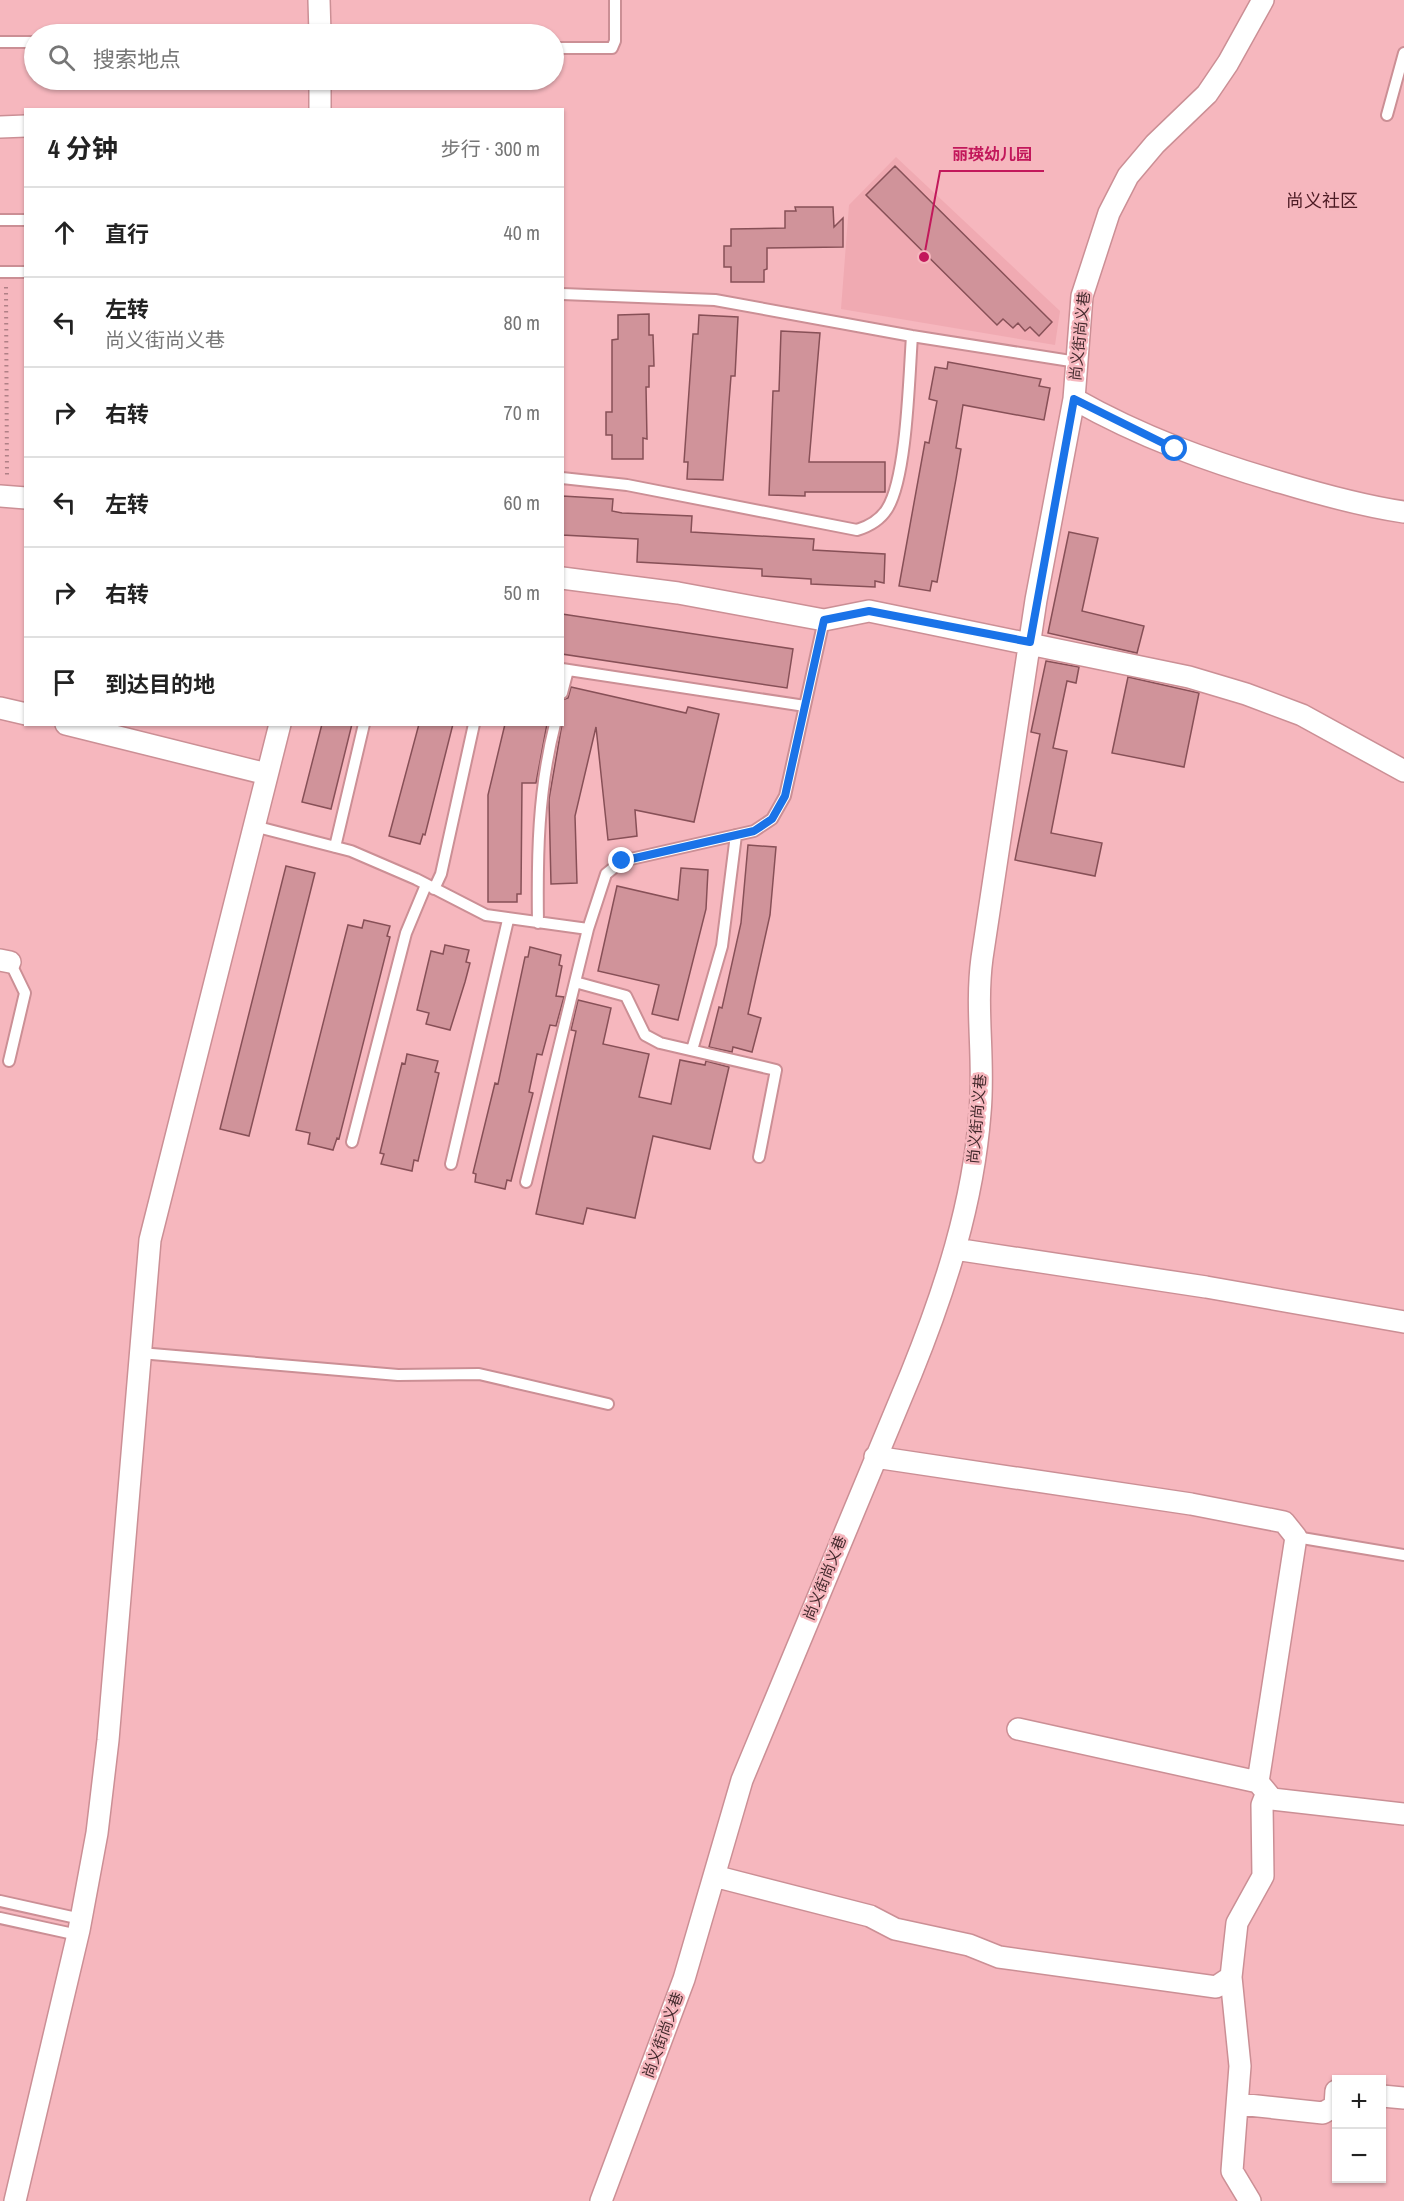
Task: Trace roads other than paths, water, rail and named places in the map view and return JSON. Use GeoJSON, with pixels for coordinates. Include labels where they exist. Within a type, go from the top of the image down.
{"type":"FeatureCollection","features":[{"type":"Feature","properties":{"kind":"street"},"geometry":{"type":"LineString","coordinates":[[319,0],[320,24]]}},
{"type":"Feature","properties":{"kind":"street","name":"尚义街尚义巷"},"geometry":{"type":"LineString","coordinates":[[601,2201],[684,1979],[742,1780],[930,1326],[955,1249],[976,1155],[983,1074],[977,1012],[978,985],[1030,642],[1074,399],[1082,296],[1109,213],[1118,194],[1141,159],[1207,94],[1228,63],[1263,0]]}},
{"type":"Feature","properties":{"kind":"street"},"geometry":{"type":"LineString","coordinates":[[320,90],[320,108]]}},
{"type":"Feature","properties":{"kind":"street"},"geometry":{"type":"LineString","coordinates":[[0,127],[24,126]]}},
{"type":"Feature","properties":{"kind":"street"},"geometry":{"type":"LineString","coordinates":[[1074,399],[1142,435],[1209,462],[1334,498],[1404,512]]}},
{"type":"Feature","properties":{"kind":"street"},"geometry":{"type":"LineString","coordinates":[[564,578],[678,593],[824,620],[869,611],[1030,642],[1189,677],[1246,694],[1302,715],[1404,771]]}},
{"type":"Feature","properties":{"kind":"street"},"geometry":{"type":"LineString","coordinates":[[0,708],[24,714]]}},
{"type":"Feature","properties":{"kind":"street"},"geometry":{"type":"LineString","coordinates":[[74,726],[267,774]]}},
{"type":"Feature","properties":{"kind":"street"},"geometry":{"type":"LineString","coordinates":[[15,2201],[80,1927],[97,1833],[108,1740],[150,1240],[279,726]]}},
{"type":"Feature","properties":{"kind":"street"},"geometry":{"type":"LineString","coordinates":[[955,1249],[1206,1287],[1404,1322]]}},
{"type":"Feature","properties":{"kind":"street"},"geometry":{"type":"LineString","coordinates":[[875,1457],[1202,1506],[1284,1522],[1290,1526],[1296,1537],[1262,1788],[1263,1876],[1261,1884],[1237,1923],[1231,1977],[1238,2027],[1239,2104],[1232,2171],[1250,2201]]}},
{"type":"Feature","properties":{"kind":"street"},"geometry":{"type":"LineString","coordinates":[[1018,1729],[1262,1788],[1272,1799],[1404,1814]]}},
{"type":"Feature","properties":{"kind":"street"},"geometry":{"type":"LineString","coordinates":[[714,1876],[870,1916],[895,1929],[969,1945],[999,1957],[1216,1987],[1231,1977]]}},
{"type":"Feature","properties":{"kind":"street"},"geometry":{"type":"LineString","coordinates":[[1386,2096],[1404,2098]]}},
{"type":"Feature","properties":{"kind":"street"},"geometry":{"type":"LineString","coordinates":[[1239,2104],[1323,2113],[1332,2108]]}},
{"type":"Feature","properties":{"kind":"lane"},"geometry":{"type":"LineString","coordinates":[[564,48],[612,48],[615,41],[615,0]]}},
{"type":"Feature","properties":{"kind":"lane"},"geometry":{"type":"LineString","coordinates":[[0,42],[24,42]]}},
{"type":"Feature","properties":{"kind":"lane"},"geometry":{"type":"LineString","coordinates":[[1387,116],[1404,53]]}},
{"type":"Feature","properties":{"kind":"lane"},"geometry":{"type":"LineString","coordinates":[[0,220],[24,220]]}},
{"type":"Feature","properties":{"kind":"lane"},"geometry":{"type":"LineString","coordinates":[[3,272],[24,272]]}},
{"type":"Feature","properties":{"kind":"lane"},"geometry":{"type":"LineString","coordinates":[[564,294],[715,300],[912,336],[1077,362]]}},
{"type":"Feature","properties":{"kind":"lane"},"geometry":{"type":"LineString","coordinates":[[564,478],[627,485],[858,530],[867,527],[888,508],[901,467],[912,336]]}},
{"type":"Feature","properties":{"kind":"lane"},"geometry":{"type":"LineString","coordinates":[[526,1182],[588,929],[606,874],[622,861],[736,835],[763,826],[778,812],[785,796],[824,620]]}},
{"type":"Feature","properties":{"kind":"lane"},"geometry":{"type":"LineString","coordinates":[[565,669],[805,706]]}},
{"type":"Feature","properties":{"kind":"lane"},"geometry":{"type":"LineString","coordinates":[[335,847],[364,726]]}},
{"type":"Feature","properties":{"kind":"lane"},"geometry":{"type":"LineString","coordinates":[[352,1142],[406,933],[430,887],[441,874],[474,726]]}},
{"type":"Feature","properties":{"kind":"lane"},"geometry":{"type":"LineString","coordinates":[[538,922],[538,827],[547,755],[554,726]]}},
{"type":"Feature","properties":{"kind":"lane"},"geometry":{"type":"LineString","coordinates":[[254,826],[351,850],[486,915],[508,920],[588,929]]}},
{"type":"Feature","properties":{"kind":"lane"},"geometry":{"type":"LineString","coordinates":[[692,1050],[722,946],[736,835]]}},
{"type":"Feature","properties":{"kind":"lane"},"geometry":{"type":"LineString","coordinates":[[451,1164],[508,920]]}},
{"type":"Feature","properties":{"kind":"lane"},"geometry":{"type":"LineString","coordinates":[[5,961],[25,993],[9,1061]]}},
{"type":"Feature","properties":{"kind":"lane"},"geometry":{"type":"LineString","coordinates":[[575,982],[626,996],[645,1035],[660,1043],[776,1070],[759,1157]]}},
{"type":"Feature","properties":{"kind":"lane"},"geometry":{"type":"LineString","coordinates":[[140,1353],[398,1376],[479,1374],[608,1404]]}},
{"type":"Feature","properties":{"kind":"lane"},"geometry":{"type":"LineString","coordinates":[[1296,1537],[1404,1555]]}},
{"type":"Feature","properties":{"kind":"lane"},"geometry":{"type":"LineString","coordinates":[[0,1901],[80,1927]]}},
{"type":"Feature","properties":{"kind":"lane"},"geometry":{"type":"LineString","coordinates":[[0,1918],[80,1927]]}},
{"type":"Feature","properties":{"kind":"place","name":"丽瑛幼儿园"},"geometry":{"type":"Point","coordinates":[924,257]}},
{"type":"Feature","properties":{"kind":"district","name":"尚义社区"},"geometry":{"type":"Point","coordinates":[1322,201]}}]}
